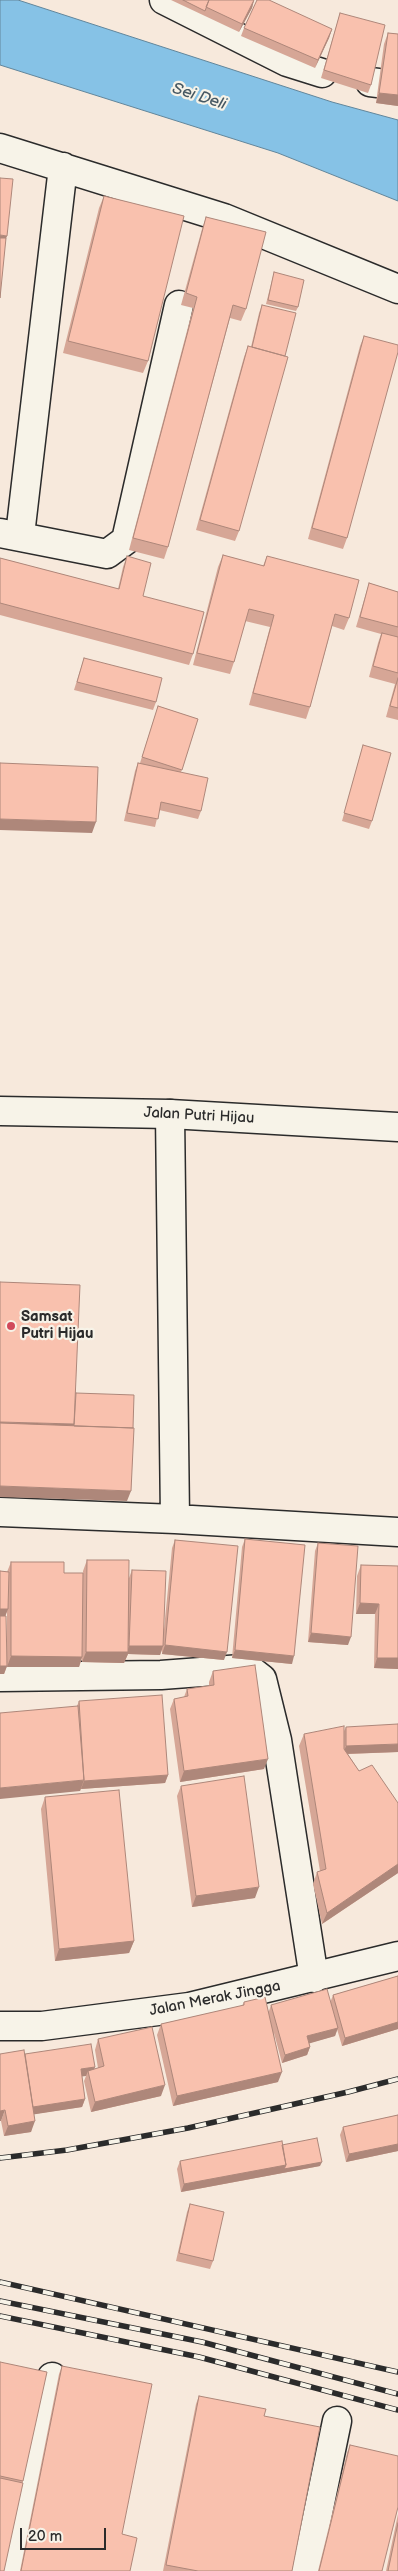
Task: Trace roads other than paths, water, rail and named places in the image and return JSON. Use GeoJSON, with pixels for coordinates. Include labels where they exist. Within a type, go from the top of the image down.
{"type":"FeatureCollection","features":[{"type":"Feature","properties":{"kind":"street"},"geometry":{"type":"LineString","coordinates":[[164,0],[231,36],[287,62],[322,73]]}},
{"type":"Feature","properties":{"kind":"street"},"geometry":{"type":"LineString","coordinates":[[0,148],[224,218],[398,289]]}},
{"type":"Feature","properties":{"kind":"street"},"geometry":{"type":"LineString","coordinates":[[62,167],[10,534],[107,554],[126,540],[178,305]]}},
{"type":"Feature","properties":{"kind":"street","name":"Jalan Putri Hijau"},"geometry":{"type":"LineString","coordinates":[[0,1111],[170,1114],[398,1127]]}},
{"type":"Feature","properties":{"kind":"street"},"geometry":{"type":"LineString","coordinates":[[170,1114],[176,1519]]}},
{"type":"Feature","properties":{"kind":"street"},"geometry":{"type":"LineString","coordinates":[[0,1512],[176,1519],[398,1532]]}},
{"type":"Feature","properties":{"kind":"street"},"geometry":{"type":"LineString","coordinates":[[0,1677],[161,1675],[241,1669],[253,1672],[262,1679],[277,1740],[314,1978]]}},
{"type":"Feature","properties":{"kind":"street","name":"Jalan Merak Jingga"},"geometry":{"type":"LineString","coordinates":[[0,2026],[42,2026],[189,2007],[398,1956]]}},
{"type":"Feature","properties":{"kind":"street"},"geometry":{"type":"LineString","coordinates":[[11,2571],[52,2377]]}},
{"type":"Feature","properties":{"kind":"street"},"geometry":{"type":"LineString","coordinates":[[306,2571],[337,2422]]}},
{"type":"Feature","properties":{"kind":"water","name":"Sei Deli"},"geometry":{"type":"Polygon","coordinates":[[[0,0],[18,0],[332,102],[398,120],[398,201],[278,153],[0,65],[0,0]]]}},
{"type":"Feature","properties":{"kind":"railway"},"geometry":{"type":"LineString","coordinates":[[0,2158],[67,2150],[188,2128],[398,2079]]}},
{"type":"Feature","properties":{"kind":"railway"},"geometry":{"type":"LineString","coordinates":[[0,2282],[398,2372]]}},
{"type":"Feature","properties":{"kind":"railway"},"geometry":{"type":"LineString","coordinates":[[0,2301],[202,2342],[398,2394]]}},
{"type":"Feature","properties":{"kind":"railway"},"geometry":{"type":"LineString","coordinates":[[0,2316],[199,2357],[398,2410]]}},
{"type":"Feature","properties":{"kind":"place","name":"Samsat Putri Hijau"},"geometry":{"type":"Point","coordinates":[11,1326]}}]}
